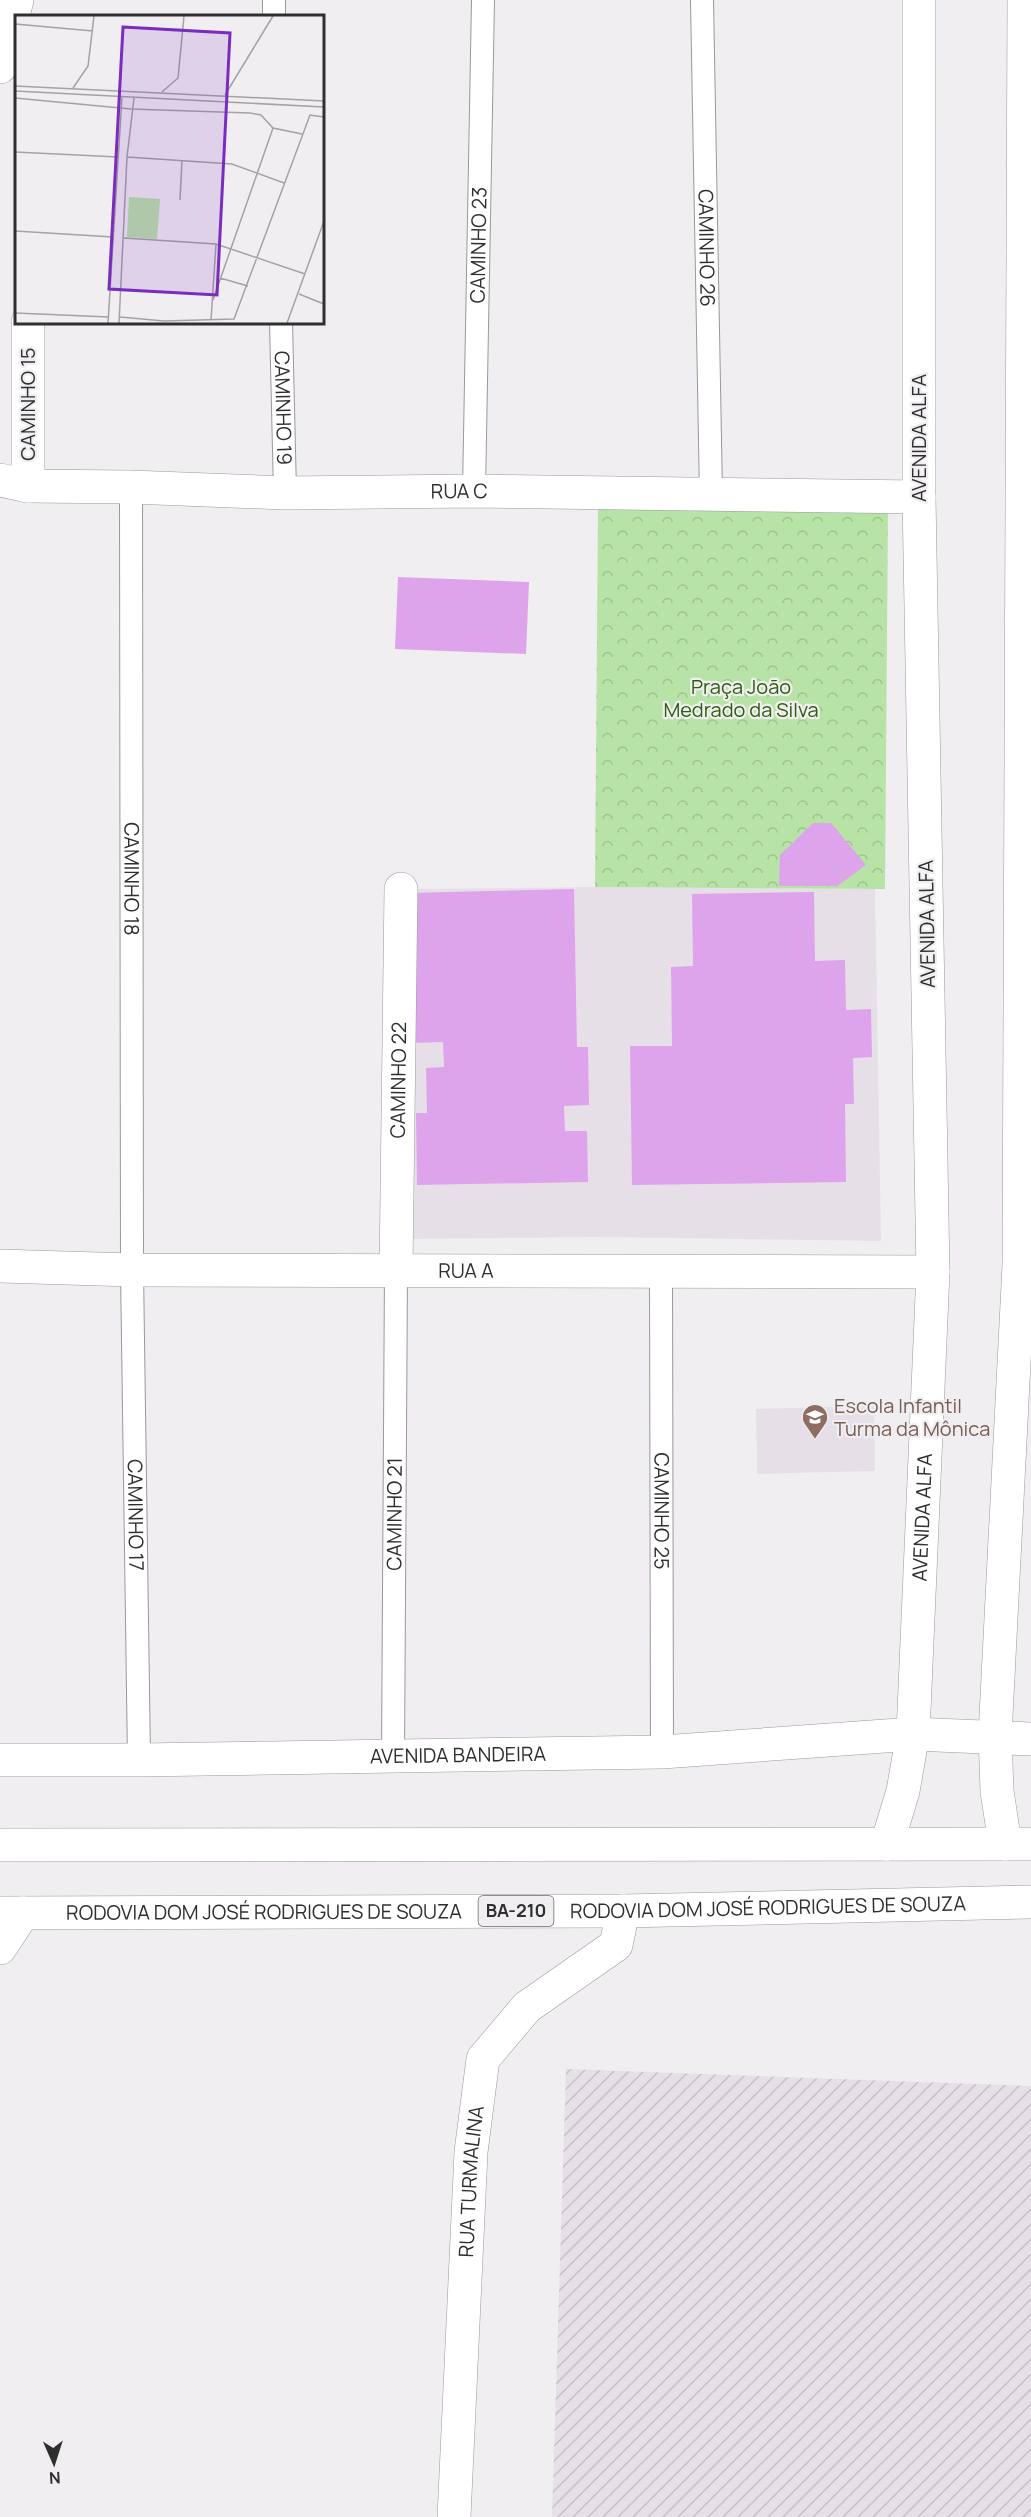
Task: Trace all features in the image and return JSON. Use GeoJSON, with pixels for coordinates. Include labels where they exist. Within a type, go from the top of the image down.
{"type":"FeatureCollection","features":[{"type":"Feature","properties":{"kind":"street"},"geometry":{"type":"LineString","coordinates":[[0,68],[16,0]]}},
{"type":"Feature","properties":{"kind":"street","name":"AVENIDA ALFA"},"geometry":{"type":"LineString","coordinates":[[887,1844],[903,1791],[913,1734],[933,1272],[919,497],[919,0]]}},
{"type":"Feature","properties":{"kind":"street"},"geometry":{"type":"LineString","coordinates":[[0,1845],[1018,1844],[997,1791],[995,1736],[1025,1265],[1027,496],[1024,0]]}},
{"type":"Feature","properties":{"kind":"street","name":"CAMINHO 15"},"geometry":{"type":"LineString","coordinates":[[14,483],[28,324]]}},
{"type":"Feature","properties":{"kind":"street","name":"RUA C"},"geometry":{"type":"LineString","coordinates":[[14,483],[285,493],[474,491],[919,497]]}},
{"type":"Feature","properties":{"kind":"street","name":"CAMINHO 22"},"geometry":{"type":"LineString","coordinates":[[396,1270],[401,889]]}},
{"type":"Feature","properties":{"kind":"street","name":"RUA A"},"geometry":{"type":"LineString","coordinates":[[0,1266],[132,1270],[933,1272]]}},
{"type":"Feature","properties":{"kind":"street","name":"AVENIDA BANDEIRA"},"geometry":{"type":"LineString","coordinates":[[0,1760],[662,1752],[913,1734],[1031,1739]]}},
{"type":"Feature","properties":{"kind":"street","name":"RODOVIA DOM JOSÉ RODRIGUES DE SOUZA"},"geometry":{"type":"LineString","coordinates":[[12,1913],[623,1911],[1031,1902]]}},
{"type":"Feature","properties":{"kind":"street","name":"RUA TURMALINA"},"geometry":{"type":"LineString","coordinates":[[454,2517],[471,2152],[483,2059],[527,2007],[616,1945],[623,1911]]}},
{"type":"Feature","properties":{"kind":"street"},"geometry":{"type":"LineString","coordinates":[[0,1948],[12,1913]]}},
{"type":"Feature","properties":{"kind":"lane","name":"CAMINHO 23"},"geometry":{"type":"LineString","coordinates":[[474,491],[483,0]]}},
{"type":"Feature","properties":{"kind":"lane","name":"CAMINHO 26"},"geometry":{"type":"LineString","coordinates":[[702,0],[711,495]]}},
{"type":"Feature","properties":{"kind":"lane","name":"CAMINHO 19"},"geometry":{"type":"LineString","coordinates":[[281,324],[285,493]]}},
{"type":"Feature","properties":{"kind":"lane","name":"CAMINHO 18"},"geometry":{"type":"LineString","coordinates":[[131,487],[132,1270]]}},
{"type":"Feature","properties":{"kind":"lane","name":"CAMINHO 17"},"geometry":{"type":"LineString","coordinates":[[132,1270],[139,1760]]}},
{"type":"Feature","properties":{"kind":"lane","name":"CAMINHO 21"},"geometry":{"type":"LineString","coordinates":[[393,1757],[396,1270]]}},
{"type":"Feature","properties":{"kind":"lane","name":"CAMINHO 25"},"geometry":{"type":"LineString","coordinates":[[661,1271],[662,1752]]}},
{"type":"Feature","properties":{"kind":"shaded area"},"geometry":{"type":"Polygon","coordinates":[[[595,887],[875,889],[881,1241],[594,1237],[402,1239],[405,889],[595,887]]]}},
{"type":"Feature","properties":{"kind":"shaded area","name":"Escola Infantil Turma da Mônica"},"geometry":{"type":"Polygon","coordinates":[[[874,1406],[875,1471],[757,1474],[756,1409],[874,1406]]]}},
{"type":"Feature","properties":{"kind":"shaded area"},"geometry":{"type":"Polygon","coordinates":[[[566,2069],[1031,2086],[1031,2517],[552,2517],[566,2069]]]}},
{"type":"Feature","properties":{"kind":"green space","name":"Praça João Medrado da Silva"},"geometry":{"type":"Polygon","coordinates":[[[598,508],[888,510],[885,889],[595,887],[598,508]]]}},
{"type":"Feature","properties":{"kind":"building"},"geometry":{"type":"Polygon","coordinates":[[[398,577],[529,582],[526,654],[395,649],[398,577]]]}},
{"type":"Feature","properties":{"kind":"building"},"geometry":{"type":"Polygon","coordinates":[[[813,823],[831,823],[866,865],[837,886],[779,886],[780,855],[813,823]]]}},
{"type":"Feature","properties":{"kind":"building"},"geometry":{"type":"Polygon","coordinates":[[[574,889],[577,1047],[588,1047],[589,1105],[564,1106],[565,1131],[587,1131],[588,1182],[417,1185],[416,1113],[427,1113],[426,1068],[444,1067],[443,1042],[410,1043],[407,893],[574,889]]]}},
{"type":"Feature","properties":{"kind":"building"},"geometry":{"type":"Polygon","coordinates":[[[814,892],[815,961],[845,960],[846,1010],[871,1009],[872,1057],[853,1058],[854,1104],[845,1104],[846,1182],[632,1185],[630,1046],[672,1046],[671,967],[693,966],[692,894],[814,892]]]}},
{"type":"Feature","properties":{"kind":"place","name":"Escola Infantil Turma da Mônica"},"geometry":{"type":"Point","coordinates":[815,1440]}}]}
